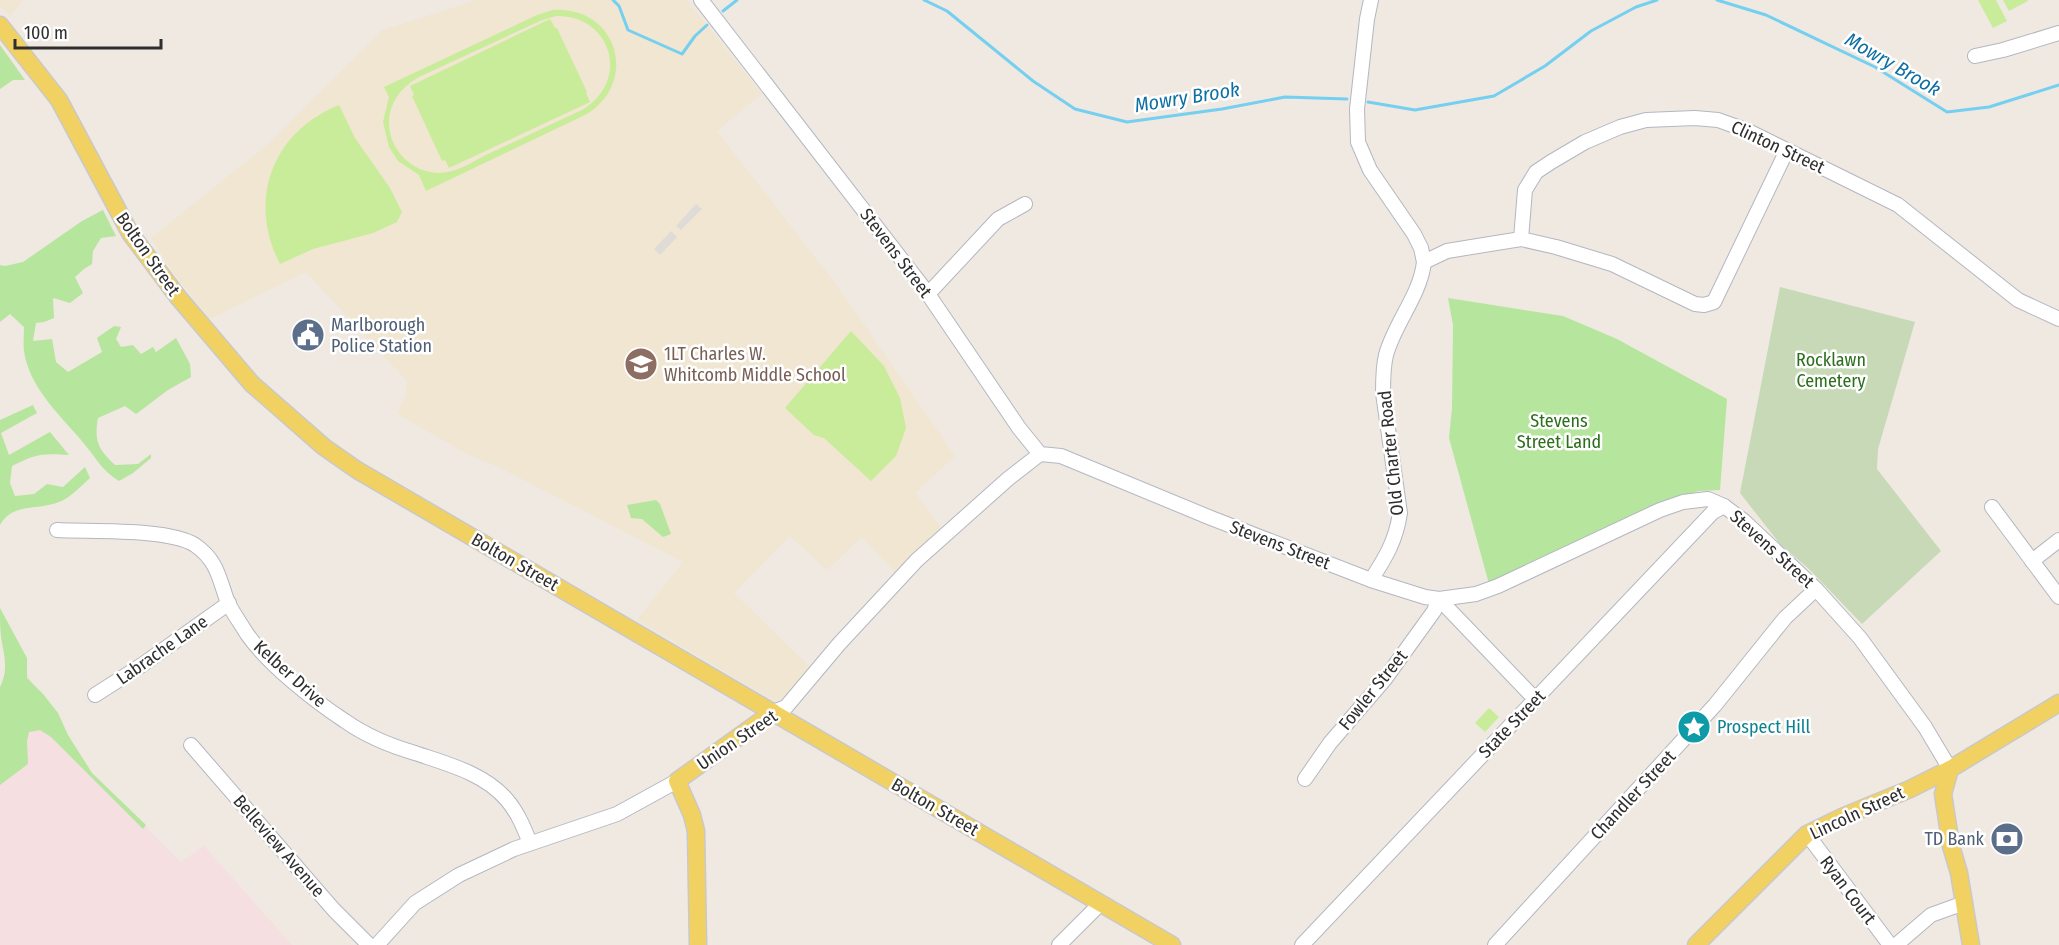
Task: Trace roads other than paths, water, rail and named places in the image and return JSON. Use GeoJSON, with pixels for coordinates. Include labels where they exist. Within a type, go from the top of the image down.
{"type":"FeatureCollection","features":[{"type":"Feature","properties":{"kind":"main road","name":"Bolton Street"},"geometry":{"type":"LineString","coordinates":[[0,25],[62,105],[120,215],[141,249],[219,347],[274,405],[324,447],[357,470],[1172,945]]}},
{"type":"Feature","properties":{"kind":"main road","name":"Lincoln Street"},"geometry":{"type":"LineString","coordinates":[[1696,945],[1806,834],[1950,769],[2059,703]]}},
{"type":"Feature","properties":{"kind":"main road","name":"Union Street"},"geometry":{"type":"LineString","coordinates":[[677,781],[773,712]]}},
{"type":"Feature","properties":{"kind":"main road"},"geometry":{"type":"LineString","coordinates":[[1950,769],[1943,794],[1971,945]]}},
{"type":"Feature","properties":{"kind":"main road"},"geometry":{"type":"LineString","coordinates":[[677,781],[692,815],[696,831],[698,945]]}},
{"type":"Feature","properties":{"kind":"street","name":"Stevens Street"},"geometry":{"type":"LineString","coordinates":[[701,0],[928,294],[1019,428],[1040,454],[1061,456],[1211,518],[1371,580],[1425,597],[1439,599],[1476,594],[1498,586],[1628,524],[1683,502],[1708,499],[1724,506],[1744,521],[1816,589],[1860,638],[1925,727],[1950,769]]}},
{"type":"Feature","properties":{"kind":"street"},"geometry":{"type":"LineString","coordinates":[[1371,0],[1356,109],[1358,142],[1370,170],[1414,234],[1421,248],[1424,262],[1447,251],[1521,239],[1612,264],[1695,304],[1704,305],[1714,302],[1787,150]]}},
{"type":"Feature","properties":{"kind":"street"},"geometry":{"type":"LineString","coordinates":[[1975,56],[2059,33]]}},
{"type":"Feature","properties":{"kind":"street","name":"Clinton Street"},"geometry":{"type":"LineString","coordinates":[[1521,239],[1525,190],[1529,181],[1536,172],[1568,152],[1620,127],[1646,120],[1668,118],[1718,120],[1746,130],[1898,205],[2018,300],[2059,319]]}},
{"type":"Feature","properties":{"kind":"street"},"geometry":{"type":"LineString","coordinates":[[928,294],[998,219],[1025,204]]}},
{"type":"Feature","properties":{"kind":"street","name":"Old Charter Road"},"geometry":{"type":"LineString","coordinates":[[1371,580],[1390,551],[1398,528],[1400,513],[1383,393],[1386,354],[1421,281],[1424,262]]}},
{"type":"Feature","properties":{"kind":"street","name":"Union Street"},"geometry":{"type":"LineString","coordinates":[[773,712],[786,707],[838,644],[917,560],[1009,478],[1040,454]]}},
{"type":"Feature","properties":{"kind":"street","name":"State Street"},"geometry":{"type":"LineString","coordinates":[[1302,945],[1713,512],[1724,506]]}},
{"type":"Feature","properties":{"kind":"street"},"geometry":{"type":"LineString","coordinates":[[1992,507],[2059,597]]}},
{"type":"Feature","properties":{"kind":"street","name":"Kelber Drive"},"geometry":{"type":"LineString","coordinates":[[57,530],[146,534],[183,539],[207,555],[215,565],[229,603],[249,636],[262,652],[346,722],[367,734],[471,773],[489,785],[506,798],[519,818],[530,843]]}},
{"type":"Feature","properties":{"kind":"street"},"geometry":{"type":"LineString","coordinates":[[2032,561],[2059,540]]}},
{"type":"Feature","properties":{"kind":"street","name":"Chandler Street"},"geometry":{"type":"LineString","coordinates":[[1495,945],[1715,705],[1785,618],[1816,589]]}},
{"type":"Feature","properties":{"kind":"street"},"geometry":{"type":"LineString","coordinates":[[1439,599],[1536,700]]}},
{"type":"Feature","properties":{"kind":"street","name":"Fowler Street"},"geometry":{"type":"LineString","coordinates":[[1305,779],[1330,743],[1385,679],[1434,611],[1439,599]]}},
{"type":"Feature","properties":{"kind":"street","name":"Labrache Lane"},"geometry":{"type":"LineString","coordinates":[[95,695],[161,652],[229,603]]}},
{"type":"Feature","properties":{"kind":"street","name":"Belleview Avenue"},"geometry":{"type":"LineString","coordinates":[[191,745],[334,910],[369,945]]}},
{"type":"Feature","properties":{"kind":"street","name":"Union Street"},"geometry":{"type":"LineString","coordinates":[[377,945],[399,918],[415,903],[459,875],[530,843],[617,814],[677,781]]}},
{"type":"Feature","properties":{"kind":"street","name":"Ryan Court"},"geometry":{"type":"LineString","coordinates":[[1806,834],[1890,945]]}},
{"type":"Feature","properties":{"kind":"street"},"geometry":{"type":"LineString","coordinates":[[1059,945],[1101,903]]}},
{"type":"Feature","properties":{"kind":"street"},"geometry":{"type":"LineString","coordinates":[[1896,945],[1932,915],[1964,903]]}},
{"type":"Feature","properties":{"kind":"waterway","name":"Mowry Brook"},"geometry":{"type":"LineString","coordinates":[[613,0],[619,6],[628,30],[682,54],[695,36],[707,25]]}},
{"type":"Feature","properties":{"kind":"waterway","name":"Mowry Brook"},"geometry":{"type":"LineString","coordinates":[[723,11],[737,0]]}},
{"type":"Feature","properties":{"kind":"waterway","name":"Mowry Brook"},"geometry":{"type":"LineString","coordinates":[[924,0],[947,11],[1033,81],[1075,109],[1127,122],[1222,109],[1285,97],[1347,99]]}},
{"type":"Feature","properties":{"kind":"waterway","name":"Mowry Brook"},"geometry":{"type":"LineString","coordinates":[[1368,102],[1415,110],[1494,96],[1545,66],[1591,31],[1636,7],[1657,0]]}},
{"type":"Feature","properties":{"kind":"waterway","name":"Mowry Brook"},"geometry":{"type":"LineString","coordinates":[[1717,0],[1766,15],[1875,67],[1947,112],[1989,107],[2059,85]]}},
{"type":"Feature","properties":{"kind":"place","name":"Marlborough Police Station"},"geometry":{"type":"Point","coordinates":[308,335]}},
{"type":"Feature","properties":{"kind":"place","name":"1LT Charles W. Whitcomb Middle School"},"geometry":{"type":"Point","coordinates":[641,364]}},
{"type":"Feature","properties":{"kind":"place","name":"Prospect Hill"},"geometry":{"type":"Point","coordinates":[1694,727]}},
{"type":"Feature","properties":{"kind":"place","name":"TD Bank"},"geometry":{"type":"Point","coordinates":[2007,839]}},
{"type":"Feature","properties":{"kind":"park label","name":"Rocklawn Cemetery"},"geometry":{"type":"Point","coordinates":[1831,370]}},
{"type":"Feature","properties":{"kind":"park label","name":"Stevens Street Land"},"geometry":{"type":"Point","coordinates":[1559,431]}}]}
